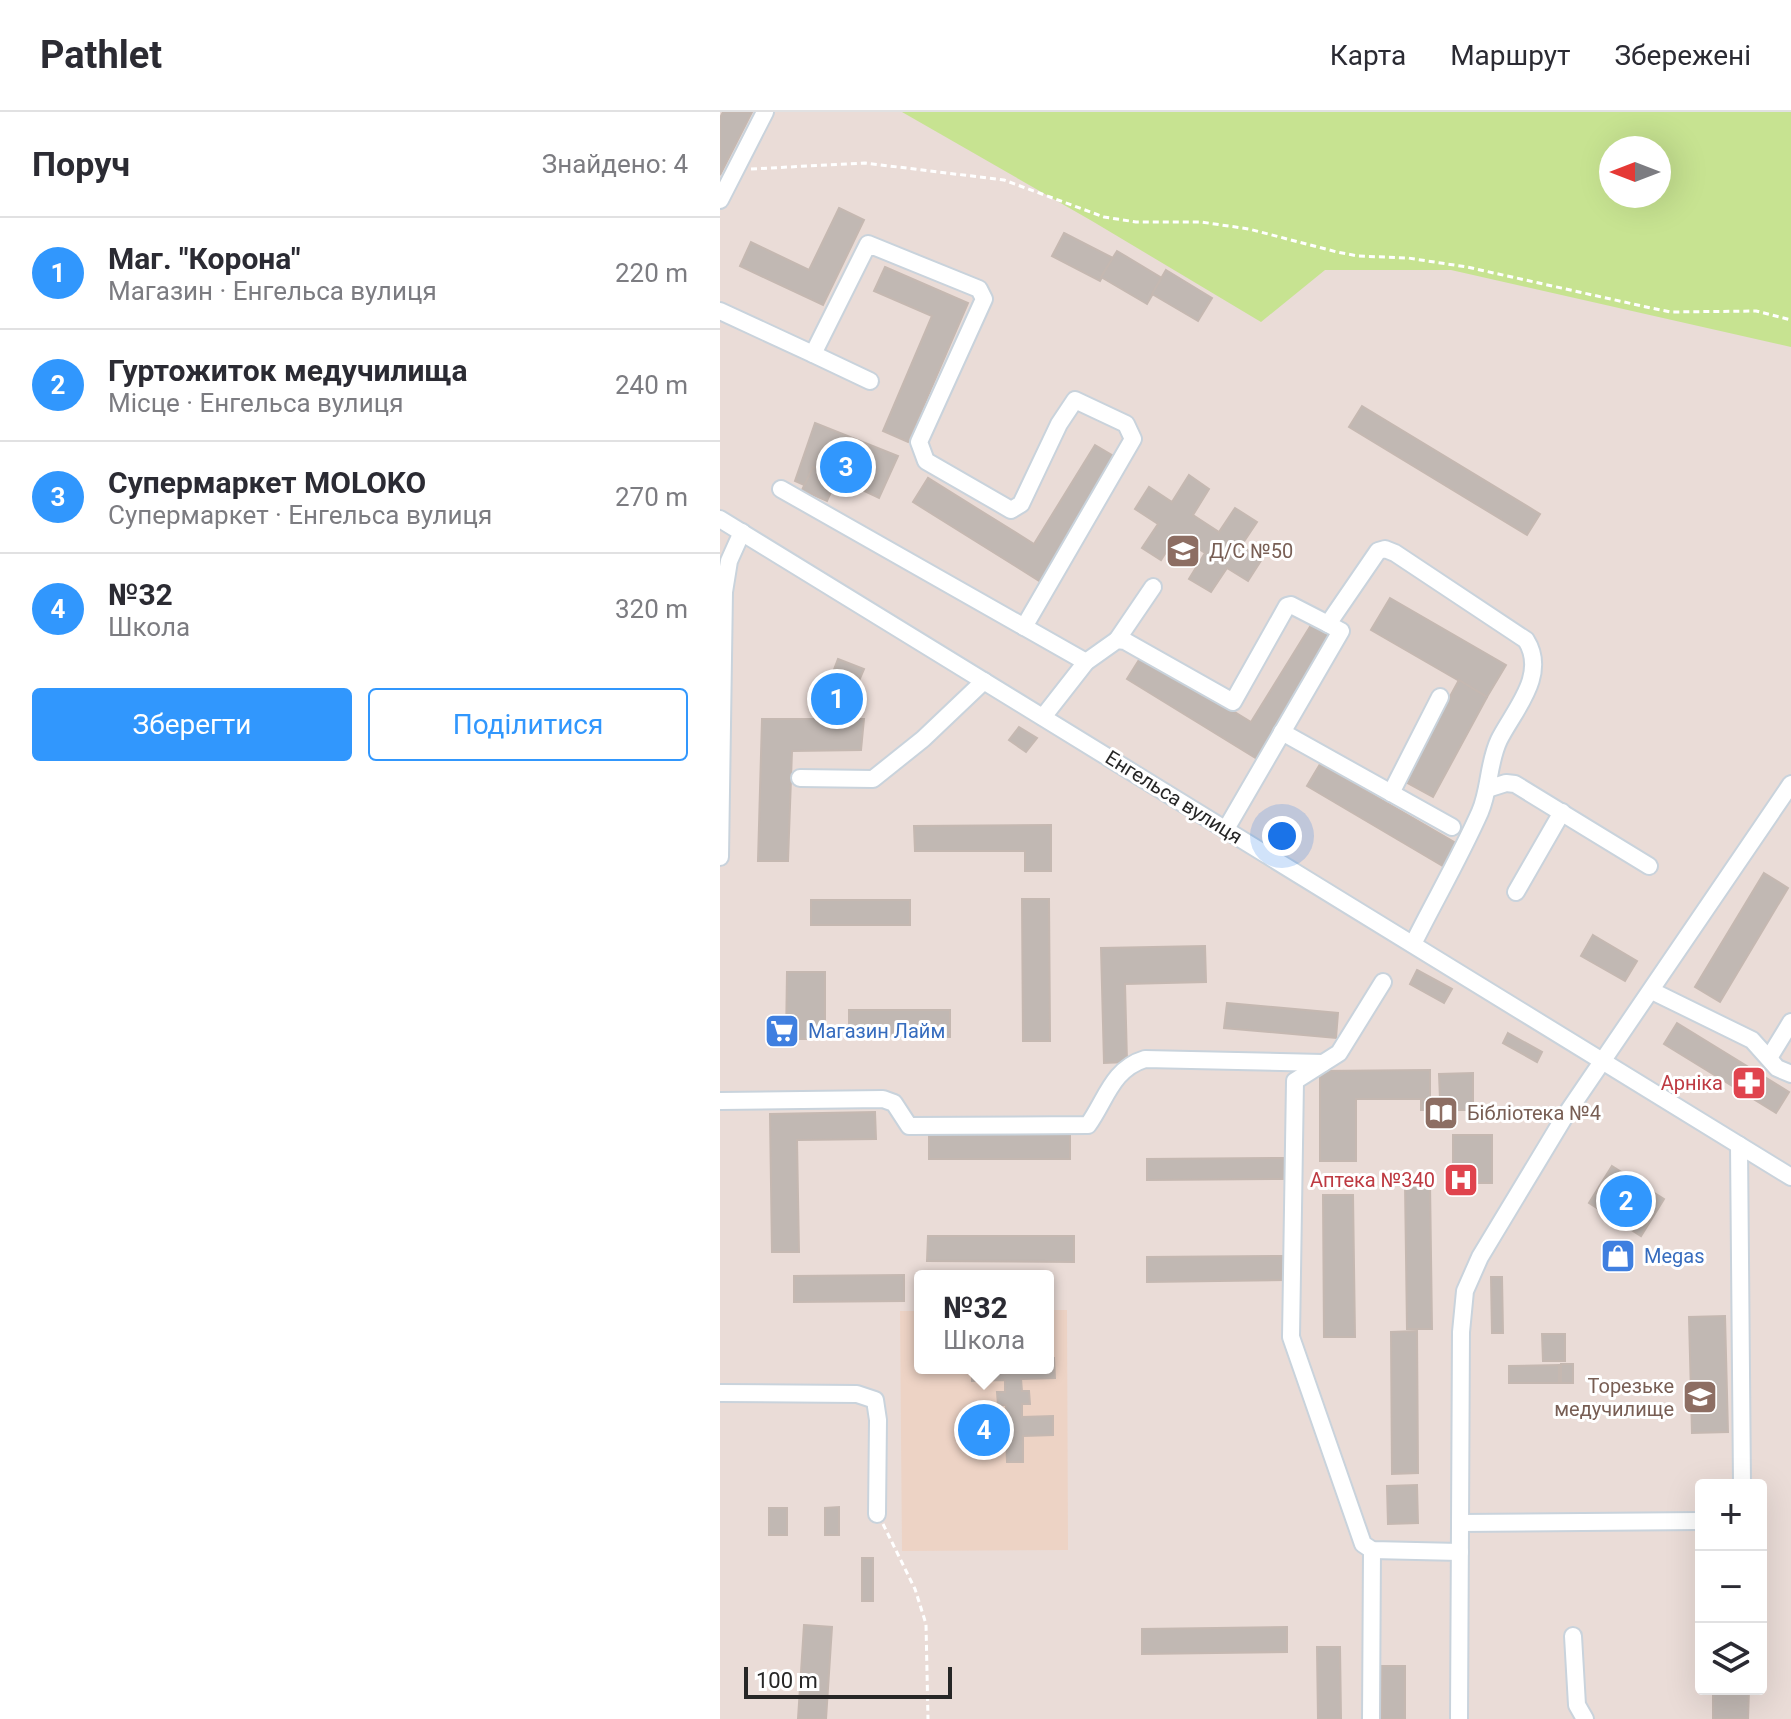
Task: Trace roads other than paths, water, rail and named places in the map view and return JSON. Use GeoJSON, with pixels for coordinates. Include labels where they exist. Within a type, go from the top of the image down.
{"type":"FeatureCollection","features":[{"type":"Feature","properties":{"kind":"street"},"geometry":{"type":"LineString","coordinates":[[720,200],[765,112]]}},
{"type":"Feature","properties":{"kind":"street"},"geometry":{"type":"LineString","coordinates":[[813,354],[868,244],[979,289],[984,299],[919,442],[926,461],[1011,510],[1021,504],[1059,424],[1075,400],[1126,424],[1133,439],[1024,627]]}},
{"type":"Feature","properties":{"kind":"street"},"geometry":{"type":"LineString","coordinates":[[720,311],[870,381]]}},
{"type":"Feature","properties":{"kind":"street"},"geometry":{"type":"LineString","coordinates":[[781,489],[1086,662]]}},
{"type":"Feature","properties":{"kind":"street","name":"Енгельса вулиця"},"geometry":{"type":"LineString","coordinates":[[720,519],[1791,1177]]}},
{"type":"Feature","properties":{"kind":"street"},"geometry":{"type":"LineString","coordinates":[[720,857],[724,592],[729,561],[742,532]]}},
{"type":"Feature","properties":{"kind":"street"},"geometry":{"type":"LineString","coordinates":[[1328,624],[1378,551],[1385,549],[1526,640],[1532,650],[1534,665],[1529,686],[1498,742],[1481,810],[1413,944]]}},
{"type":"Feature","properties":{"kind":"street"},"geometry":{"type":"LineString","coordinates":[[1043,717],[1086,662],[1117,640],[1153,587]]}},
{"type":"Feature","properties":{"kind":"street"},"geometry":{"type":"LineString","coordinates":[[1117,640],[1125,641],[1233,702],[1287,606],[1291,605],[1341,631],[1226,829]]}},
{"type":"Feature","properties":{"kind":"street"},"geometry":{"type":"LineString","coordinates":[[800,778],[873,779],[932,731],[984,681]]}},
{"type":"Feature","properties":{"kind":"street"},"geometry":{"type":"LineString","coordinates":[[1391,793],[1440,697]]}},
{"type":"Feature","properties":{"kind":"street"},"geometry":{"type":"LineString","coordinates":[[1282,732],[1452,827]]}},
{"type":"Feature","properties":{"kind":"street"},"geometry":{"type":"LineString","coordinates":[[1487,789],[1506,783],[1515,784],[1649,866]]}},
{"type":"Feature","properties":{"kind":"street"},"geometry":{"type":"LineString","coordinates":[[1459,1719],[1461,1332],[1465,1291],[1480,1257],[1558,1129],[1786,802],[1791,784]]}},
{"type":"Feature","properties":{"kind":"street"},"geometry":{"type":"LineString","coordinates":[[1516,892],[1562,812]]}},
{"type":"Feature","properties":{"kind":"street"},"geometry":{"type":"LineString","coordinates":[[1383,982],[1339,1053],[1295,1081],[1291,1337],[1363,1544],[1372,1550],[1460,1552]]}},
{"type":"Feature","properties":{"kind":"street"},"geometry":{"type":"LineString","coordinates":[[1652,991],[1752,1040],[1777,1068],[1791,1074]]}},
{"type":"Feature","properties":{"kind":"street"},"geometry":{"type":"LineString","coordinates":[[1769,1058],[1791,1022]]}},
{"type":"Feature","properties":{"kind":"street"},"geometry":{"type":"LineString","coordinates":[[720,1101],[883,1099],[894,1103],[909,1126],[1088,1125],[1112,1082],[1145,1059],[1323,1063]]}},
{"type":"Feature","properties":{"kind":"street"},"geometry":{"type":"LineString","coordinates":[[1739,1145],[1742,1479]]}},
{"type":"Feature","properties":{"kind":"street"},"geometry":{"type":"LineString","coordinates":[[720,1393],[857,1394],[875,1400],[878,1420],[877,1514]]}},
{"type":"Feature","properties":{"kind":"street"},"geometry":{"type":"LineString","coordinates":[[1460,1523],[1695,1521]]}},
{"type":"Feature","properties":{"kind":"street"},"geometry":{"type":"LineString","coordinates":[[1371,1719],[1372,1550]]}},
{"type":"Feature","properties":{"kind":"street"},"geometry":{"type":"LineString","coordinates":[[1573,1636],[1577,1705],[1585,1719]]}},
{"type":"Feature","properties":{"kind":"place","name":"Супермаркет MOLOKO"},"geometry":{"type":"Point","coordinates":[846,467]}},
{"type":"Feature","properties":{"kind":"place","name":"Д/С №50"},"geometry":{"type":"Point","coordinates":[1183,551]}},
{"type":"Feature","properties":{"kind":"place","name":"Маг. \"Корона\""},"geometry":{"type":"Point","coordinates":[837,699]}},
{"type":"Feature","properties":{"kind":"place","name":"Магазин Лайм"},"geometry":{"type":"Point","coordinates":[782,1031]}},
{"type":"Feature","properties":{"kind":"place","name":"Арніка"},"geometry":{"type":"Point","coordinates":[1749,1083]}},
{"type":"Feature","properties":{"kind":"place","name":"Бібліотека №4"},"geometry":{"type":"Point","coordinates":[1441,1113]}},
{"type":"Feature","properties":{"kind":"place","name":"Аптека №340"},"geometry":{"type":"Point","coordinates":[1461,1180]}},
{"type":"Feature","properties":{"kind":"place","name":"Гуртожиток медучилища"},"geometry":{"type":"Point","coordinates":[1626,1201]}},
{"type":"Feature","properties":{"kind":"place","name":"Megas"},"geometry":{"type":"Point","coordinates":[1618,1256]}},
{"type":"Feature","properties":{"kind":"place","name":"Торезьке медучилище"},"geometry":{"type":"Point","coordinates":[1700,1397]}},
{"type":"Feature","properties":{"kind":"place","name":"№32"},"geometry":{"type":"Point","coordinates":[984,1430]}}]}
